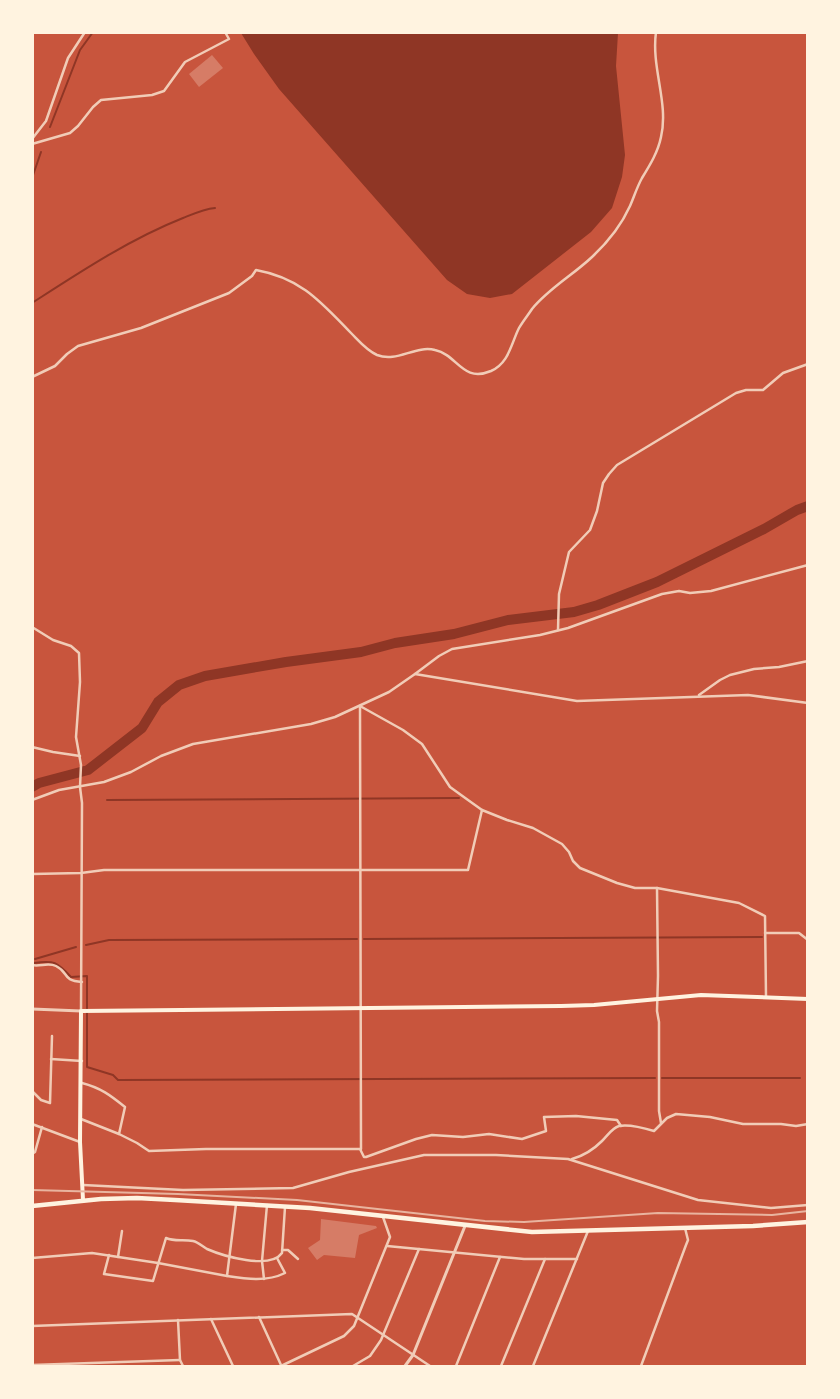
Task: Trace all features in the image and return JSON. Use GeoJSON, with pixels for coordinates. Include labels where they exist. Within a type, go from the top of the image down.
{"type":"FeatureCollection","features":[{"type":"Feature","properties":{"kind":"highway"},"geometry":{"type":"LineString","coordinates":[[32,1206],[83,1200],[136,1198],[285,1207],[518,1232],[753,1226],[808,1222]]}},
{"type":"Feature","properties":{"kind":"main road"},"geometry":{"type":"LineString","coordinates":[[83,1200],[80,1142],[82,1011],[560,1006],[594,1005],[701,995],[808,999]]}},
{"type":"Feature","properties":{"kind":"street"},"geometry":{"type":"LineString","coordinates":[[32,140],[44,125],[68,58],[85,32]]}},
{"type":"Feature","properties":{"kind":"street"},"geometry":{"type":"LineString","coordinates":[[32,144],[70,132],[78,126],[101,100],[152,95],[164,91],[185,62],[229,40],[225,32]]}},
{"type":"Feature","properties":{"kind":"street"},"geometry":{"type":"LineString","coordinates":[[32,378],[55,366],[78,346],[141,328],[229,293],[252,276],[256,270],[282,277],[316,296],[365,348],[375,354],[394,357],[423,348],[443,352],[463,370],[469,372],[483,374],[499,367],[508,356],[519,329],[534,307],[591,258],[614,233],[625,217],[657,151],[664,124],[656,63],[656,32]]}},
{"type":"Feature","properties":{"kind":"street"},"geometry":{"type":"LineString","coordinates":[[558,629],[559,594],[569,552],[590,530],[598,511],[604,483],[617,465],[736,392],[763,390],[783,373],[808,364]]}},
{"type":"Feature","properties":{"kind":"street"},"geometry":{"type":"LineString","coordinates":[[32,800],[59,790],[104,782],[126,774],[184,746],[311,724],[335,717],[389,692],[439,656],[452,649],[540,635],[591,620],[662,594],[679,591],[690,593],[711,590],[808,566]]}},
{"type":"Feature","properties":{"kind":"street"},"geometry":{"type":"LineString","coordinates":[[32,627],[53,640],[71,646],[79,653],[80,682],[76,737],[80,757],[82,803],[82,1011],[32,1009]]}},
{"type":"Feature","properties":{"kind":"street"},"geometry":{"type":"LineString","coordinates":[[698,696],[730,675],[808,660]]}},
{"type":"Feature","properties":{"kind":"street"},"geometry":{"type":"LineString","coordinates":[[416,674],[578,701],[748,694],[808,703]]}},
{"type":"Feature","properties":{"kind":"street"},"geometry":{"type":"LineString","coordinates":[[360,706],[360,1149],[364,1157],[432,1135],[463,1137],[489,1134],[522,1139],[546,1131],[544,1117],[599,1117],[617,1120],[621,1126]]}},
{"type":"Feature","properties":{"kind":"street"},"geometry":{"type":"LineString","coordinates":[[360,706],[404,730],[422,744],[450,787],[482,810],[534,828],[562,844],[580,868],[635,888],[657,888],[739,902],[765,916],[766,997]]}},
{"type":"Feature","properties":{"kind":"street"},"geometry":{"type":"LineString","coordinates":[[32,747],[80,757]]}},
{"type":"Feature","properties":{"kind":"street"},"geometry":{"type":"LineString","coordinates":[[32,874],[81,873],[104,870],[468,870],[482,810]]}},
{"type":"Feature","properties":{"kind":"street"},"geometry":{"type":"LineString","coordinates":[[657,888],[659,1112],[662,1123]]}},
{"type":"Feature","properties":{"kind":"street"},"geometry":{"type":"LineString","coordinates":[[766,933],[799,933],[808,940]]}},
{"type":"Feature","properties":{"kind":"street"},"geometry":{"type":"LineString","coordinates":[[34,966],[55,965],[69,980],[82,981]]}},
{"type":"Feature","properties":{"kind":"street"},"geometry":{"type":"LineString","coordinates":[[32,1092],[41,1100],[50,1103],[52,1036]]}},
{"type":"Feature","properties":{"kind":"street"},"geometry":{"type":"LineString","coordinates":[[51,1059],[82,1061]]}},
{"type":"Feature","properties":{"kind":"street"},"geometry":{"type":"LineString","coordinates":[[82,1084],[97,1087],[125,1107],[119,1134]]}},
{"type":"Feature","properties":{"kind":"street"},"geometry":{"type":"LineString","coordinates":[[570,1159],[587,1152],[600,1143],[613,1130],[621,1126],[654,1130],[667,1118],[676,1114],[710,1117],[743,1124],[796,1126],[808,1124]]}},
{"type":"Feature","properties":{"kind":"street"},"geometry":{"type":"LineString","coordinates":[[81,1119],[119,1134],[137,1143],[149,1152],[206,1149],[360,1149]]}},
{"type":"Feature","properties":{"kind":"street"},"geometry":{"type":"LineString","coordinates":[[32,1124],[80,1142]]}},
{"type":"Feature","properties":{"kind":"street"},"geometry":{"type":"LineString","coordinates":[[32,1154],[35,1152],[42,1127]]}},
{"type":"Feature","properties":{"kind":"street"},"geometry":{"type":"LineString","coordinates":[[83,1185],[183,1190],[294,1188],[348,1172],[424,1155],[516,1156],[570,1159],[698,1200],[771,1208],[808,1205]]}},
{"type":"Feature","properties":{"kind":"street"},"geometry":{"type":"LineString","coordinates":[[228,1276],[236,1204]]}},
{"type":"Feature","properties":{"kind":"street"},"geometry":{"type":"LineString","coordinates":[[264,1279],[262,1261],[267,1206]]}},
{"type":"Feature","properties":{"kind":"street"},"geometry":{"type":"LineString","coordinates":[[109,1256],[104,1274],[153,1281],[166,1238],[174,1241],[194,1241],[206,1248],[230,1257],[262,1261],[277,1258],[282,1250],[285,1207]]}},
{"type":"Feature","properties":{"kind":"street"},"geometry":{"type":"LineString","coordinates":[[258,1317],[281,1366],[344,1336],[354,1326],[358,1318],[390,1237],[383,1217]]}},
{"type":"Feature","properties":{"kind":"street"},"geometry":{"type":"LineString","coordinates":[[405,1366],[412,1355],[465,1226]]}},
{"type":"Feature","properties":{"kind":"street"},"geometry":{"type":"LineString","coordinates":[[641,1366],[688,1240],[685,1228]]}},
{"type":"Feature","properties":{"kind":"street"},"geometry":{"type":"LineString","coordinates":[[118,1257],[122,1231]]}},
{"type":"Feature","properties":{"kind":"street"},"geometry":{"type":"LineString","coordinates":[[533,1366],[588,1231]]}},
{"type":"Feature","properties":{"kind":"street"},"geometry":{"type":"LineString","coordinates":[[387,1246],[500,1257],[577,1258]]}},
{"type":"Feature","properties":{"kind":"street"},"geometry":{"type":"LineString","coordinates":[[353,1366],[370,1356],[384,1336],[418,1249]]}},
{"type":"Feature","properties":{"kind":"street"},"geometry":{"type":"LineString","coordinates":[[282,1250],[288,1250],[298,1259]]}},
{"type":"Feature","properties":{"kind":"street"},"geometry":{"type":"LineString","coordinates":[[32,1258],[86,1253],[158,1263],[228,1276],[264,1279],[285,1273],[277,1258]]}},
{"type":"Feature","properties":{"kind":"street"},"geometry":{"type":"LineString","coordinates":[[456,1366],[500,1257]]}},
{"type":"Feature","properties":{"kind":"street"},"geometry":{"type":"LineString","coordinates":[[501,1366],[545,1259]]}},
{"type":"Feature","properties":{"kind":"street"},"geometry":{"type":"LineString","coordinates":[[32,1326],[352,1314],[430,1366]]}},
{"type":"Feature","properties":{"kind":"street"},"geometry":{"type":"LineString","coordinates":[[210,1319],[232,1366]]}},
{"type":"Feature","properties":{"kind":"street"},"geometry":{"type":"LineString","coordinates":[[178,1320],[180,1360],[183,1366]]}},
{"type":"Feature","properties":{"kind":"street"},"geometry":{"type":"LineString","coordinates":[[32,1365],[180,1360]]}},
{"type":"Feature","properties":{"kind":"shaded area"},"geometry":{"type":"Polygon","coordinates":[[[241,33],[618,33],[616,66],[625,155],[622,177],[612,208],[591,232],[512,294],[490,298],[467,294],[447,280],[279,89],[241,33]]]}},
{"type":"Feature","properties":{"kind":"building"},"geometry":{"type":"Polygon","coordinates":[[[212,55],[223,68],[199,87],[189,74],[212,55]]]}},
{"type":"Feature","properties":{"kind":"building"},"geometry":{"type":"Polygon","coordinates":[[[321,1219],[376,1226],[377,1228],[359,1235],[355,1258],[324,1255],[317,1260],[308,1248],[320,1240],[321,1219]]]}},
{"type":"Feature","properties":{"kind":"waterway"},"geometry":{"type":"LineString","coordinates":[[50,127],[80,50],[93,32]]}},
{"type":"Feature","properties":{"kind":"waterway"},"geometry":{"type":"LineString","coordinates":[[32,178],[41,152]]}},
{"type":"Feature","properties":{"kind":"waterway"},"geometry":{"type":"LineString","coordinates":[[32,303],[106,257],[163,226],[195,213],[215,208]]}},
{"type":"Feature","properties":{"kind":"waterway"},"geometry":{"type":"LineString","coordinates":[[32,787],[39,783],[88,770],[142,728],[158,702],[179,685],[205,676],[286,662],[361,652],[395,643],[454,634],[508,620],[574,612],[598,605],[657,582],[808,506]]}},
{"type":"Feature","properties":{"kind":"waterway"},"geometry":{"type":"LineString","coordinates":[[107,800],[459,798]]}},
{"type":"Feature","properties":{"kind":"waterway"},"geometry":{"type":"LineString","coordinates":[[364,939],[762,937]]}},
{"type":"Feature","properties":{"kind":"waterway"},"geometry":{"type":"LineString","coordinates":[[86,945],[109,940],[357,939]]}},
{"type":"Feature","properties":{"kind":"waterway"},"geometry":{"type":"LineString","coordinates":[[35,959],[76,947]]}},
{"type":"Feature","properties":{"kind":"waterway"},"geometry":{"type":"LineString","coordinates":[[33,965],[34,963],[51,962],[58,965],[71,977],[87,976],[87,1067],[113,1075],[118,1080],[655,1078]]}},
{"type":"Feature","properties":{"kind":"waterway"},"geometry":{"type":"LineString","coordinates":[[662,1078],[800,1078]]}},
{"type":"Feature","properties":{"kind":"railway"},"geometry":{"type":"LineString","coordinates":[[32,1190],[178,1194],[297,1200],[485,1221],[524,1222],[658,1213],[772,1215],[808,1211]]}}]}
